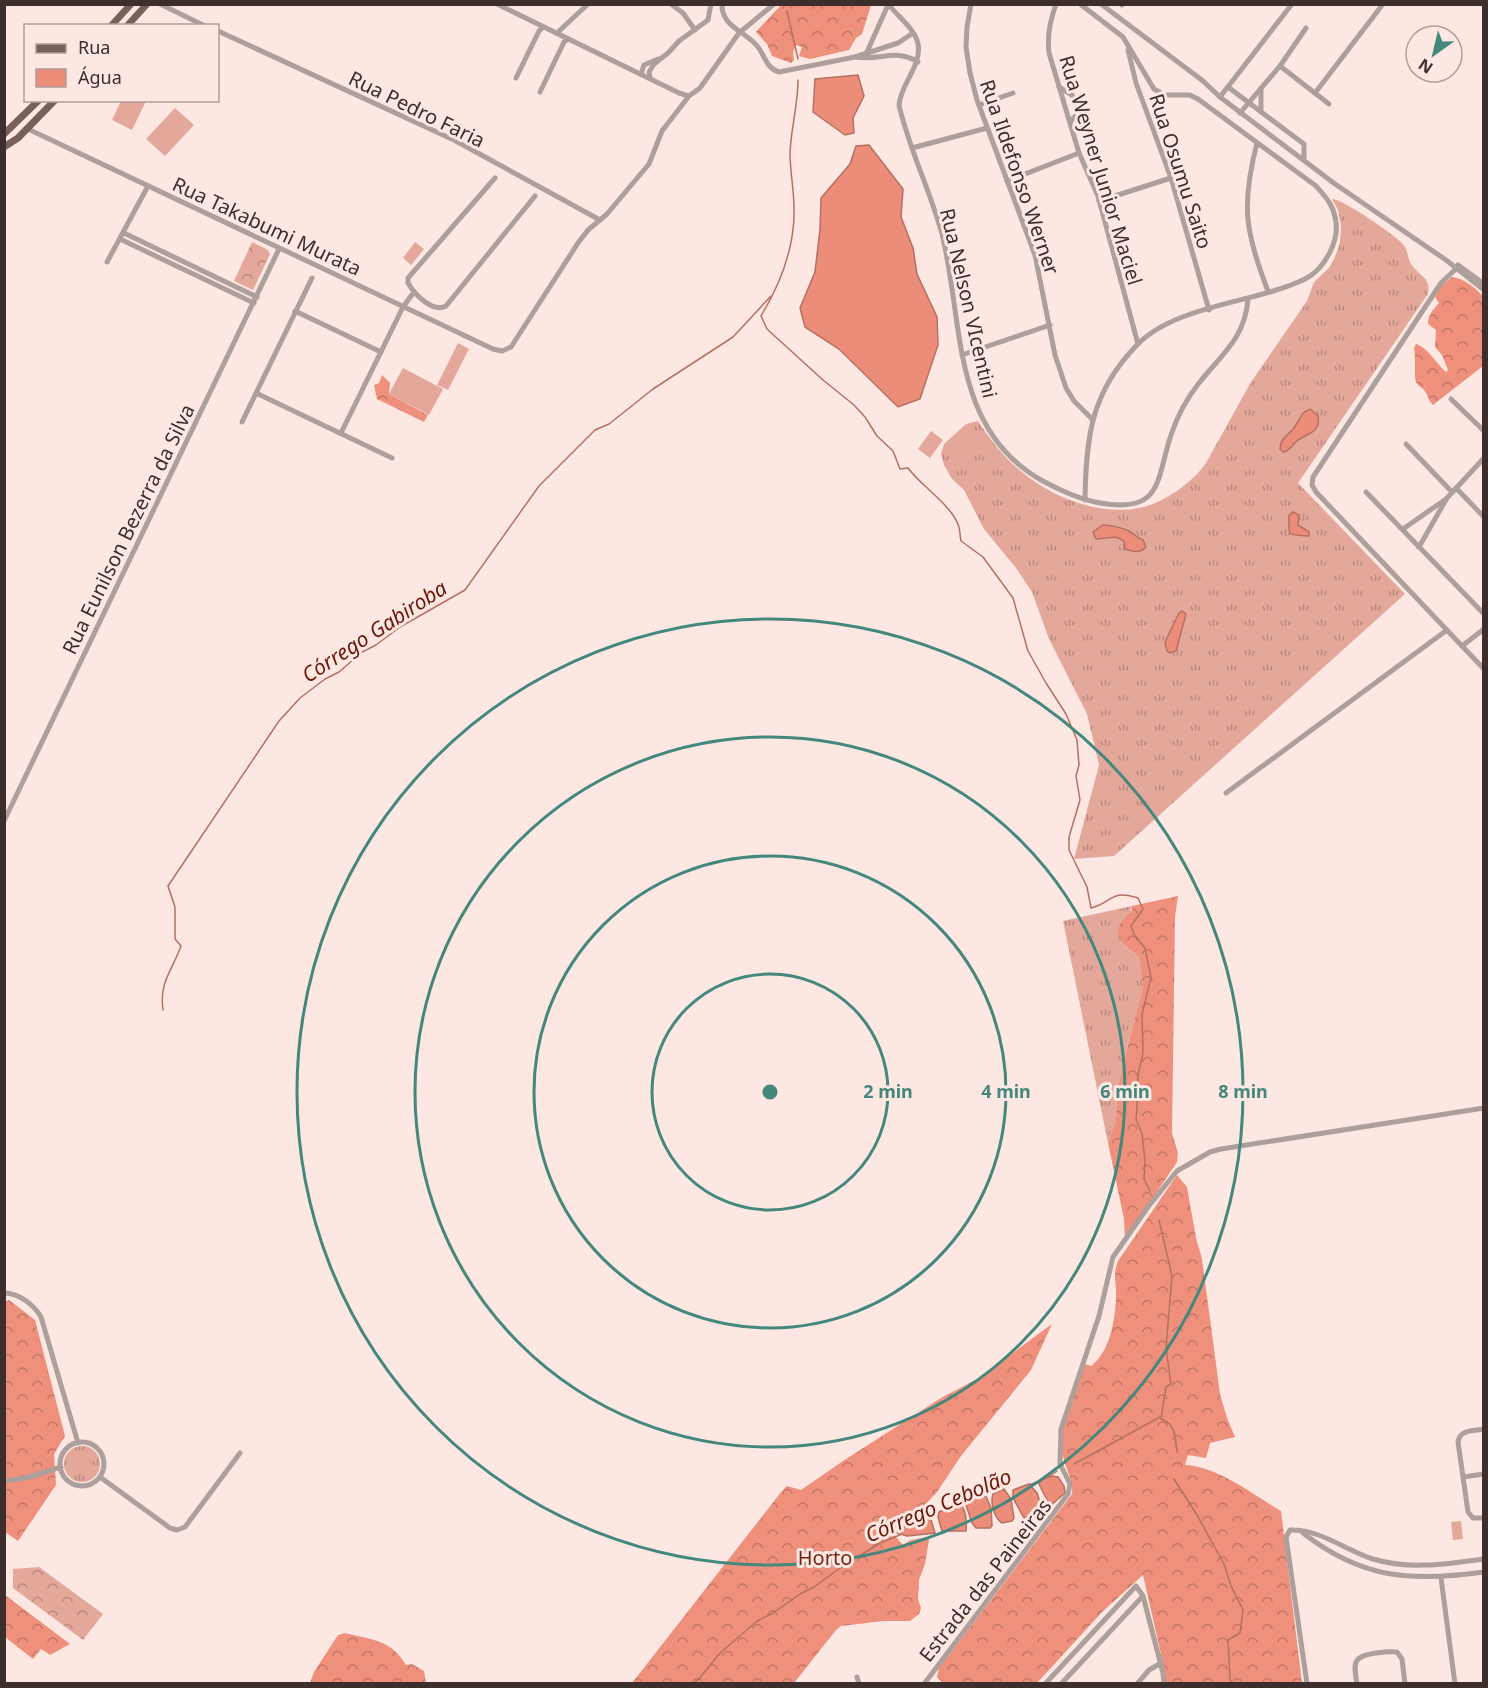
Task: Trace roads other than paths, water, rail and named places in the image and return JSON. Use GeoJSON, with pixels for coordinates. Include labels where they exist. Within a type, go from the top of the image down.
{"type":"FeatureCollection","features":[{"type":"Feature","properties":{"kind":"main road"},"geometry":{"type":"LineString","coordinates":[[113,24],[131,4]]}},
{"type":"Feature","properties":{"kind":"main road"},"geometry":{"type":"LineString","coordinates":[[129,24],[147,4]]}},
{"type":"Feature","properties":{"kind":"main road"},"geometry":{"type":"LineString","coordinates":[[4,134],[37,102]]}},
{"type":"Feature","properties":{"kind":"main road"},"geometry":{"type":"LineString","coordinates":[[4,147],[28,129],[53,102]]}},
{"type":"Feature","properties":{"kind":"street"},"geometry":{"type":"LineString","coordinates":[[160,4],[201,24]]}},
{"type":"Feature","properties":{"kind":"street"},"geometry":{"type":"LineString","coordinates":[[497,4],[682,95],[689,96]]}},
{"type":"Feature","properties":{"kind":"street"},"geometry":{"type":"LineString","coordinates":[[557,33],[588,4]]}},
{"type":"Feature","properties":{"kind":"street"},"geometry":{"type":"LineString","coordinates":[[672,4],[683,13],[695,30]]}},
{"type":"Feature","properties":{"kind":"street"},"geometry":{"type":"LineString","coordinates":[[650,78],[650,68],[679,41],[709,19],[711,4]]}},
{"type":"Feature","properties":{"kind":"street"},"geometry":{"type":"LineString","coordinates":[[722,4],[724,16],[740,33],[757,45],[767,63],[778,72],[866,55],[900,54],[918,62],[920,47],[913,33],[888,5],[866,55]]}},
{"type":"Feature","properties":{"kind":"street"},"geometry":{"type":"LineString","coordinates":[[600,220],[625,195],[649,164],[662,131],[689,96],[700,88],[740,33],[774,4]]}},
{"type":"Feature","properties":{"kind":"street","name":"Rua Ildefonso Werner"},"geometry":{"type":"LineString","coordinates":[[971,4],[966,47],[979,105],[1035,255],[1055,356],[1066,388],[1074,401],[1092,419]]}},
{"type":"Feature","properties":{"kind":"street","name":"Rua Weyner Junior Maciel"},"geometry":{"type":"LineString","coordinates":[[1056,4],[1047,39],[1079,153],[1100,201],[1138,344]]}},
{"type":"Feature","properties":{"kind":"street"},"geometry":{"type":"LineString","coordinates":[[1080,4],[1117,31],[1154,89],[1165,95],[1190,95],[1198,99],[1316,186],[1328,198],[1336,217],[1336,232],[1330,252],[1322,265],[1305,279],[1248,299],[1174,320],[1138,344],[1111,375],[1092,419],[1086,461],[1084,500]]}},
{"type":"Feature","properties":{"kind":"street"},"geometry":{"type":"LineString","coordinates":[[1101,4],[1335,184],[1484,284]]}},
{"type":"Feature","properties":{"kind":"street"},"geometry":{"type":"LineString","coordinates":[[1220,97],[1292,4]]}},
{"type":"Feature","properties":{"kind":"street"},"geometry":{"type":"LineString","coordinates":[[1315,93],[1383,4]]}},
{"type":"Feature","properties":{"kind":"street"},"geometry":{"type":"LineString","coordinates":[[516,78],[538,30],[543,27]]}},
{"type":"Feature","properties":{"kind":"street"},"geometry":{"type":"LineString","coordinates":[[1240,113],[1280,66],[1306,28]]}},
{"type":"Feature","properties":{"kind":"street","name":"Rua Pedro Faria"},"geometry":{"type":"LineString","coordinates":[[219,31],[454,140],[600,220]]}},
{"type":"Feature","properties":{"kind":"street"},"geometry":{"type":"LineString","coordinates":[[866,55],[898,43],[913,33]]}},
{"type":"Feature","properties":{"kind":"street"},"geometry":{"type":"LineString","coordinates":[[540,92],[564,42],[568,39]]}},
{"type":"Feature","properties":{"kind":"street","name":"Rua Osumu Saito"},"geometry":{"type":"LineString","coordinates":[[1126,42],[1136,83],[1171,178],[1209,310]]}},
{"type":"Feature","properties":{"kind":"street"},"geometry":{"type":"LineString","coordinates":[[641,74],[644,65],[663,58]]}},
{"type":"Feature","properties":{"kind":"street","name":"Rua Nelson VIcentini"},"geometry":{"type":"LineString","coordinates":[[918,62],[900,95],[898,105],[941,232],[953,288],[962,355],[974,404],[998,444],[1028,472],[1084,500],[1105,504],[1135,504],[1146,500],[1155,490],[1176,422],[1197,385],[1239,334],[1245,320],[1248,299]]}},
{"type":"Feature","properties":{"kind":"street"},"geometry":{"type":"LineString","coordinates":[[1280,66],[1329,104]]}},
{"type":"Feature","properties":{"kind":"street"},"geometry":{"type":"LineString","coordinates":[[1136,83],[1145,75]]}},
{"type":"Feature","properties":{"kind":"street"},"geometry":{"type":"LineString","coordinates":[[1059,87],[1072,94],[1080,111],[1070,122]]}},
{"type":"Feature","properties":{"kind":"street"},"geometry":{"type":"LineString","coordinates":[[1228,87],[1304,144],[1304,160]]}},
{"type":"Feature","properties":{"kind":"street"},"geometry":{"type":"LineString","coordinates":[[1261,88],[1261,112]]}},
{"type":"Feature","properties":{"kind":"street"},"geometry":{"type":"LineString","coordinates":[[979,105],[1013,93]]}},
{"type":"Feature","properties":{"kind":"street"},"geometry":{"type":"LineString","coordinates":[[912,148],[987,128]]}},
{"type":"Feature","properties":{"kind":"street","name":"Rua Takabumi Murata"},"geometry":{"type":"LineString","coordinates":[[28,129],[279,249],[493,349],[502,351],[511,347],[578,243],[600,220]]}},
{"type":"Feature","properties":{"kind":"street"},"geometry":{"type":"LineString","coordinates":[[1257,143],[1246,200],[1249,237],[1268,291]]}},
{"type":"Feature","properties":{"kind":"street"},"geometry":{"type":"LineString","coordinates":[[1007,181],[1079,153]]}},
{"type":"Feature","properties":{"kind":"street"},"geometry":{"type":"LineString","coordinates":[[495,178],[408,278],[408,284],[414,292],[435,308],[446,306],[535,196]]}},
{"type":"Feature","properties":{"kind":"street"},"geometry":{"type":"LineString","coordinates":[[1100,201],[1171,178]]}},
{"type":"Feature","properties":{"kind":"street"},"geometry":{"type":"LineString","coordinates":[[107,262],[148,186]]}},
{"type":"Feature","properties":{"kind":"street"},"geometry":{"type":"LineString","coordinates":[[124,233],[254,303]]}},
{"type":"Feature","properties":{"kind":"street"},"geometry":{"type":"LineString","coordinates":[[120,239],[256,297]]}},
{"type":"Feature","properties":{"kind":"street","name":"Rua Eunilson Bezerra da Silva"},"geometry":{"type":"LineString","coordinates":[[4,821],[279,249]]}},
{"type":"Feature","properties":{"kind":"street"},"geometry":{"type":"LineString","coordinates":[[1458,267],[1436,292],[1313,477],[1312,485],[1316,492],[1484,669]]}},
{"type":"Feature","properties":{"kind":"street"},"geometry":{"type":"LineString","coordinates":[[1474,279],[1484,272]]}},
{"type":"Feature","properties":{"kind":"street"},"geometry":{"type":"LineString","coordinates":[[242,422],[312,278]]}},
{"type":"Feature","properties":{"kind":"street"},"geometry":{"type":"LineString","coordinates":[[1474,279],[1484,290]]}},
{"type":"Feature","properties":{"kind":"street"},"geometry":{"type":"LineString","coordinates":[[393,328],[414,292]]}},
{"type":"Feature","properties":{"kind":"street"},"geometry":{"type":"LineString","coordinates":[[389,300],[398,317]]}},
{"type":"Feature","properties":{"kind":"street"},"geometry":{"type":"LineString","coordinates":[[341,433],[405,306]]}},
{"type":"Feature","properties":{"kind":"street"},"geometry":{"type":"LineString","coordinates":[[295,311],[381,352]]}},
{"type":"Feature","properties":{"kind":"street"},"geometry":{"type":"LineString","coordinates":[[962,355],[1050,325]]}},
{"type":"Feature","properties":{"kind":"street"},"geometry":{"type":"LineString","coordinates":[[256,393],[392,458]]}},
{"type":"Feature","properties":{"kind":"street"},"geometry":{"type":"LineString","coordinates":[[1451,399],[1484,430]]}},
{"type":"Feature","properties":{"kind":"street"},"geometry":{"type":"LineString","coordinates":[[1406,444],[1484,517]]}},
{"type":"Feature","properties":{"kind":"street"},"geometry":{"type":"LineString","coordinates":[[1419,547],[1447,498],[1484,458]]}},
{"type":"Feature","properties":{"kind":"street"},"geometry":{"type":"LineString","coordinates":[[1366,492],[1484,614]]}},
{"type":"Feature","properties":{"kind":"street"},"geometry":{"type":"LineString","coordinates":[[1403,530],[1447,498]]}},
{"type":"Feature","properties":{"kind":"street"},"geometry":{"type":"LineString","coordinates":[[1462,646],[1484,629]]}},
{"type":"Feature","properties":{"kind":"street"},"geometry":{"type":"LineString","coordinates":[[1226,793],[1447,630]]}},
{"type":"Feature","properties":{"kind":"street","name":"Estrada das Paineiras"},"geometry":{"type":"LineString","coordinates":[[924,1683],[1068,1494],[1070,1484],[1060,1464],[1061,1429],[1099,1316],[1113,1257],[1177,1171],[1210,1152],[1221,1149],[1484,1108]]}},
{"type":"Feature","properties":{"kind":"street"},"geometry":{"type":"LineString","coordinates":[[4,1293],[20,1297],[36,1309],[41,1317],[78,1443]]}},
{"type":"Feature","properties":{"kind":"street"},"geometry":{"type":"LineString","coordinates":[[1484,1429],[1463,1432],[1458,1442],[1467,1510],[1472,1517],[1484,1518]]}},
{"type":"Feature","properties":{"kind":"street"},"geometry":{"type":"LineString","coordinates":[[78,1443],[91,1444],[101,1452],[104,1465],[100,1477],[95,1482],[81,1486],[67,1480],[61,1467],[63,1455],[67,1449],[78,1443]]}},
{"type":"Feature","properties":{"kind":"street"},"geometry":{"type":"LineString","coordinates":[[100,1477],[170,1528],[180,1530],[185,1527],[240,1453]]}},
{"type":"Feature","properties":{"kind":"street"},"geometry":{"type":"LineString","coordinates":[[4,1480],[27,1478],[61,1467]]}},
{"type":"Feature","properties":{"kind":"street"},"geometry":{"type":"LineString","coordinates":[[1463,1477],[1484,1473]]}},
{"type":"Feature","properties":{"kind":"street"},"geometry":{"type":"LineString","coordinates":[[1307,1683],[1286,1537],[1290,1530],[1321,1536],[1372,1558],[1402,1565],[1437,1565],[1484,1559]]}},
{"type":"Feature","properties":{"kind":"street"},"geometry":{"type":"LineString","coordinates":[[1301,1532],[1348,1562],[1369,1569],[1403,1576],[1441,1578],[1484,1572]]}},
{"type":"Feature","properties":{"kind":"street"},"geometry":{"type":"LineString","coordinates":[[1441,1578],[1455,1683]]}},
{"type":"Feature","properties":{"kind":"street"},"geometry":{"type":"LineString","coordinates":[[1045,1683],[1134,1587],[1137,1587],[1143,1596],[1164,1683]]}},
{"type":"Feature","properties":{"kind":"street"},"geometry":{"type":"LineString","coordinates":[[1061,1683],[1143,1596]]}},
{"type":"Feature","properties":{"kind":"street"},"geometry":{"type":"LineString","coordinates":[[1357,1683],[1354,1667],[1358,1658],[1363,1655],[1391,1651],[1397,1652],[1402,1659],[1405,1683]]}},
{"type":"Feature","properties":{"kind":"street"},"geometry":{"type":"LineString","coordinates":[[1137,1683],[1149,1670],[1161,1663]]}},
{"type":"Feature","properties":{"kind":"street"},"geometry":{"type":"LineString","coordinates":[[857,1677],[860,1683]]}},
{"type":"Feature","properties":{"kind":"water"},"geometry":{"type":"Polygon","coordinates":[[[858,75],[864,96],[853,118],[854,133],[845,135],[813,112],[815,79],[858,75]]]}},
{"type":"Feature","properties":{"kind":"water"},"geometry":{"type":"Polygon","coordinates":[[[869,145],[903,189],[901,217],[913,248],[917,274],[937,317],[938,345],[920,399],[898,407],[839,349],[805,327],[800,308],[815,272],[821,198],[850,164],[856,146],[869,145]]]}},
{"type":"Feature","properties":{"kind":"water"},"geometry":{"type":"Polygon","coordinates":[[[1310,409],[1318,416],[1318,426],[1283,452],[1280,446],[1283,440],[1302,415],[1310,409]]]}},
{"type":"Feature","properties":{"kind":"water"},"geometry":{"type":"Polygon","coordinates":[[[1293,512],[1299,515],[1298,525],[1309,532],[1309,536],[1290,533],[1289,515],[1293,512]]]}},
{"type":"Feature","properties":{"kind":"water"},"geometry":{"type":"Polygon","coordinates":[[[1103,525],[1129,531],[1143,540],[1146,547],[1141,551],[1133,551],[1125,549],[1124,541],[1116,537],[1096,539],[1093,532],[1103,525]]]}},
{"type":"Feature","properties":{"kind":"water"},"geometry":{"type":"Polygon","coordinates":[[[1182,611],[1186,614],[1176,651],[1170,653],[1167,651],[1165,642],[1182,611]]]}},
{"type":"Feature","properties":{"kind":"water"},"geometry":{"type":"Polygon","coordinates":[[[1052,1476],[1058,1477],[1064,1486],[1065,1493],[1050,1506],[1039,1484],[1041,1480],[1052,1476]]]}},
{"type":"Feature","properties":{"kind":"water"},"geometry":{"type":"Polygon","coordinates":[[[1029,1484],[1037,1493],[1043,1511],[1024,1518],[1013,1498],[1013,1490],[1029,1484]]]}},
{"type":"Feature","properties":{"kind":"water"},"geometry":{"type":"Polygon","coordinates":[[[1004,1489],[1011,1499],[1014,1518],[1012,1521],[1002,1523],[995,1514],[992,1497],[993,1494],[1004,1489]]]}},
{"type":"Feature","properties":{"kind":"water"},"geometry":{"type":"Polygon","coordinates":[[[986,1496],[991,1508],[992,1526],[976,1528],[966,1505],[969,1499],[986,1496]]]}},
{"type":"Feature","properties":{"kind":"water"},"geometry":{"type":"Polygon","coordinates":[[[958,1502],[964,1511],[966,1531],[942,1531],[939,1512],[958,1502]]]}},
{"type":"Feature","properties":{"kind":"water"},"geometry":{"type":"Polygon","coordinates":[[[923,1512],[930,1516],[935,1533],[907,1536],[896,1533],[923,1512]]]}},
{"type":"Feature","properties":{"kind":"waterway"},"geometry":{"type":"LineString","coordinates":[[787,11],[798,59]]}},
{"type":"Feature","properties":{"kind":"waterway"},"geometry":{"type":"LineString","coordinates":[[798,80],[790,153],[794,208],[792,237],[775,291],[761,316],[767,329],[865,417],[877,436],[893,451],[900,469],[908,468],[950,511],[959,527],[961,541],[983,557],[1013,598],[1028,651],[1066,714],[1077,740],[1079,765],[1076,776],[1080,800],[1069,837],[1069,850],[1087,887],[1091,908],[1122,895],[1138,898],[1143,909],[1131,926],[1135,936],[1145,948],[1151,977],[1142,1015],[1143,1053],[1138,1075],[1136,1119],[1142,1134],[1144,1179],[1150,1191]]}},
{"type":"Feature","properties":{"kind":"waterway","name":"Córrego Gabiroba"},"geometry":{"type":"LineString","coordinates":[[163,1010],[165,984],[181,946],[175,939],[175,907],[168,886],[279,721],[300,698],[325,679],[339,672],[362,652],[376,645],[400,627],[465,590],[539,486],[595,430],[609,424],[653,389],[733,337],[771,296]]}},
{"type":"Feature","properties":{"kind":"waterway"},"geometry":{"type":"LineString","coordinates":[[1159,1220],[1172,1276],[1166,1348],[1171,1384],[1166,1387],[1161,1419],[1170,1424],[1172,1428],[1177,1452]]}},
{"type":"Feature","properties":{"kind":"waterway","name":"Córrego Cebolão"},"geometry":{"type":"LineString","coordinates":[[1074,1464],[1160,1417]]}},
{"type":"Feature","properties":{"kind":"waterway","name":"Córrego Cebolão"},"geometry":{"type":"LineString","coordinates":[[1048,1477],[1057,1471]]}},
{"type":"Feature","properties":{"kind":"waterway"},"geometry":{"type":"LineString","coordinates":[[1174,1479],[1224,1564],[1231,1586],[1243,1610],[1240,1633],[1228,1640],[1232,1684]]}},
{"type":"Feature","properties":{"kind":"waterway","name":"Córrego Cebolão"},"geometry":{"type":"LineString","coordinates":[[1029,1485],[1042,1480]]}},
{"type":"Feature","properties":{"kind":"waterway","name":"Córrego Cebolão"},"geometry":{"type":"LineString","coordinates":[[692,1684],[699,1679],[719,1654],[757,1621],[773,1613],[880,1543],[902,1534]]}},
{"type":"Feature","properties":{"kind":"park label","name":"Horto"},"geometry":{"type":"Point","coordinates":[825,1557]}}]}
